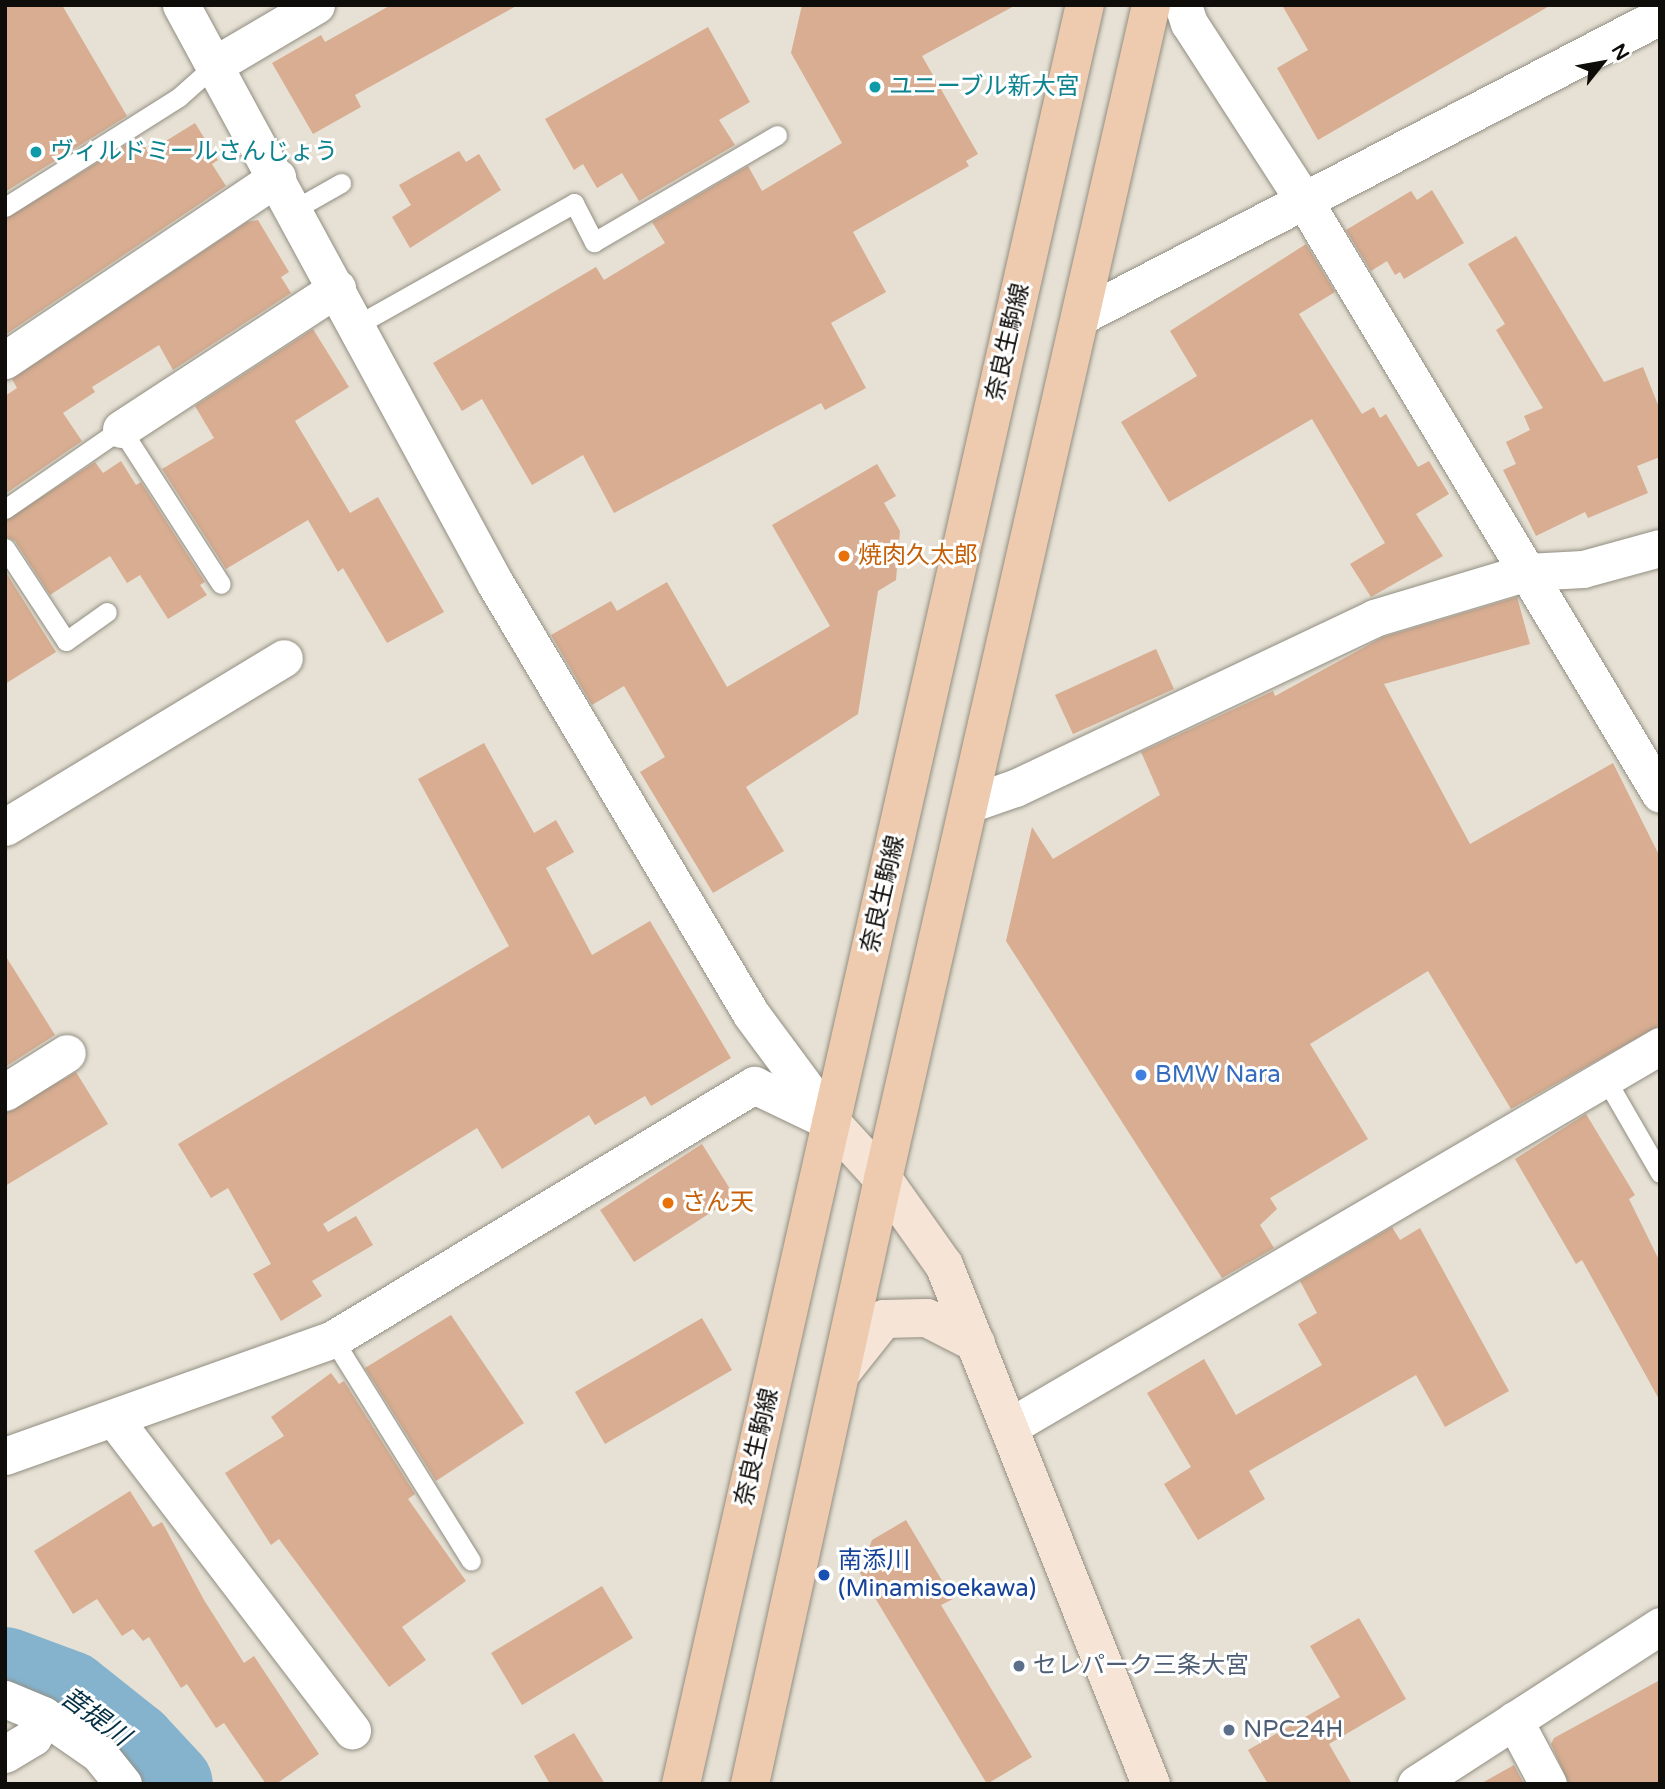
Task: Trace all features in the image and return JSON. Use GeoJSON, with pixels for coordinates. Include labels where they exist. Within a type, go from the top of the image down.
{"type":"FeatureCollection","features":[{"type":"Feature","properties":{"kind":"main road","name":"奈良生駒線"},"geometry":{"type":"LineString","coordinates":[[681,1784],[1085,5]]}},
{"type":"Feature","properties":{"kind":"main road"},"geometry":{"type":"LineString","coordinates":[[750,1784],[883,1179],[1152,5]]}},
{"type":"Feature","properties":{"kind":"street"},"geometry":{"type":"LineString","coordinates":[[181,5],[295,209],[495,583],[744,1002],[831,1122],[883,1179],[944,1265],[1151,1784]]}},
{"type":"Feature","properties":{"kind":"street"},"geometry":{"type":"LineString","coordinates":[[216,64],[316,5]]}},
{"type":"Feature","properties":{"kind":"street"},"geometry":{"type":"LineString","coordinates":[[1183,5],[1189,23],[1305,202],[1660,794]]}},
{"type":"Feature","properties":{"kind":"street"},"geometry":{"type":"LineString","coordinates":[[1081,316],[1660,16]]}},
{"type":"Feature","properties":{"kind":"street"},"geometry":{"type":"LineString","coordinates":[[5,360],[277,177]]}},
{"type":"Feature","properties":{"kind":"street"},"geometry":{"type":"LineString","coordinates":[[121,429],[337,288]]}},
{"type":"Feature","properties":{"kind":"street"},"geometry":{"type":"LineString","coordinates":[[969,804],[1015,788],[1374,618],[1527,572],[1583,569],[1660,548]]}},
{"type":"Feature","properties":{"kind":"street"},"geometry":{"type":"LineString","coordinates":[[5,827],[284,657]]}},
{"type":"Feature","properties":{"kind":"street"},"geometry":{"type":"LineString","coordinates":[[1009,1427],[1660,1046]]}},
{"type":"Feature","properties":{"kind":"street"},"geometry":{"type":"LineString","coordinates":[[5,1092],[68,1053]]}},
{"type":"Feature","properties":{"kind":"street"},"geometry":{"type":"LineString","coordinates":[[5,1457],[333,1339],[754,1085],[831,1122]]}},
{"type":"Feature","properties":{"kind":"street"},"geometry":{"type":"LineString","coordinates":[[841,1373],[884,1319],[927,1318],[976,1343]]}},
{"type":"Feature","properties":{"kind":"street"},"geometry":{"type":"LineString","coordinates":[[114,1419],[352,1730]]}},
{"type":"Feature","properties":{"kind":"street"},"geometry":{"type":"LineString","coordinates":[[1416,1784],[1660,1626]]}},
{"type":"Feature","properties":{"kind":"street"},"geometry":{"type":"LineString","coordinates":[[5,1699],[43,1715],[99,1754],[123,1784]]}},
{"type":"Feature","properties":{"kind":"street"},"geometry":{"type":"LineString","coordinates":[[5,1754],[33,1737],[43,1715]]}},
{"type":"Feature","properties":{"kind":"street"},"geometry":{"type":"LineString","coordinates":[[1514,1720],[1548,1784]]}},
{"type":"Feature","properties":{"kind":"lane"},"geometry":{"type":"LineString","coordinates":[[5,207],[179,97],[216,64]]}},
{"type":"Feature","properties":{"kind":"lane"},"geometry":{"type":"LineString","coordinates":[[357,326],[574,203],[594,242],[777,135]]}},
{"type":"Feature","properties":{"kind":"lane"},"geometry":{"type":"LineString","coordinates":[[295,209],[341,183]]}},
{"type":"Feature","properties":{"kind":"lane"},"geometry":{"type":"LineString","coordinates":[[5,509],[121,429],[221,584]]}},
{"type":"Feature","properties":{"kind":"lane"},"geometry":{"type":"LineString","coordinates":[[5,548],[66,641],[107,612]]}},
{"type":"Feature","properties":{"kind":"lane"},"geometry":{"type":"LineString","coordinates":[[1605,1078],[1660,1173]]}},
{"type":"Feature","properties":{"kind":"lane"},"geometry":{"type":"LineString","coordinates":[[333,1339],[471,1561]]}},
{"type":"Feature","properties":{"kind":"building"},"geometry":{"type":"Polygon","coordinates":[[[5,5],[62,5],[127,116],[5,192],[5,5]]]}},
{"type":"Feature","properties":{"kind":"building"},"geometry":{"type":"Polygon","coordinates":[[[391,5],[518,5],[355,95],[361,107],[313,134],[272,63],[321,35],[325,42],[391,5]]]}},
{"type":"Feature","properties":{"kind":"building"},"geometry":{"type":"Polygon","coordinates":[[[802,5],[1016,5],[922,56],[978,154],[966,161],[969,166],[853,232],[886,292],[831,323],[866,388],[825,410],[821,403],[614,513],[583,455],[532,485],[482,399],[462,411],[433,363],[596,267],[604,280],[665,243],[652,222],[748,166],[762,191],[842,143],[791,53],[802,5]]]}},
{"type":"Feature","properties":{"kind":"building"},"geometry":{"type":"Polygon","coordinates":[[[1282,5],[1551,5],[1318,140],[1277,68],[1308,50],[1282,5]]]}},
{"type":"Feature","properties":{"kind":"building"},"geometry":{"type":"Polygon","coordinates":[[[708,27],[750,102],[719,120],[735,145],[639,201],[622,173],[597,188],[583,164],[574,170],[545,119],[708,27]]]}},
{"type":"Feature","properties":{"kind":"building"},"geometry":{"type":"Polygon","coordinates":[[[195,123],[218,160],[212,164],[226,186],[5,335],[5,219],[139,137],[148,152],[195,123]]]}},
{"type":"Feature","properties":{"kind":"building"},"geometry":{"type":"Polygon","coordinates":[[[459,151],[466,162],[479,154],[501,190],[410,248],[392,217],[411,205],[399,185],[459,151]]]}},
{"type":"Feature","properties":{"kind":"building"},"geometry":{"type":"Polygon","coordinates":[[[1432,190],[1464,243],[1404,279],[1400,272],[1395,275],[1387,261],[1371,271],[1346,230],[1411,191],[1417,200],[1432,190]]]}},
{"type":"Feature","properties":{"kind":"building"},"geometry":{"type":"Polygon","coordinates":[[[258,220],[289,272],[281,277],[291,293],[173,370],[159,345],[92,387],[95,392],[63,413],[82,441],[5,494],[5,396],[17,388],[12,379],[247,222],[258,220]]]}},
{"type":"Feature","properties":{"kind":"building"},"geometry":{"type":"Polygon","coordinates":[[[1516,236],[1604,382],[1643,367],[1660,410],[1660,457],[1637,466],[1648,493],[1588,518],[1585,512],[1536,536],[1503,470],[1516,464],[1506,442],[1530,430],[1524,416],[1543,408],[1496,330],[1505,324],[1468,264],[1516,236]]]}},
{"type":"Feature","properties":{"kind":"building"},"geometry":{"type":"Polygon","coordinates":[[[1306,244],[1335,292],[1299,314],[1362,414],[1374,407],[1380,418],[1386,414],[1418,467],[1429,461],[1449,494],[1416,514],[1443,556],[1371,597],[1350,564],[1385,543],[1312,419],[1169,502],[1121,422],[1197,376],[1170,331],[1306,244]]]}},
{"type":"Feature","properties":{"kind":"building"},"geometry":{"type":"Polygon","coordinates":[[[313,329],[349,387],[295,421],[350,513],[378,497],[444,612],[387,643],[343,568],[338,572],[308,520],[226,569],[162,469],[214,438],[195,406],[313,329]]]}},
{"type":"Feature","properties":{"kind":"building"},"geometry":{"type":"Polygon","coordinates":[[[121,461],[136,485],[141,482],[205,582],[200,585],[207,595],[168,619],[140,575],[127,583],[110,556],[50,595],[15,541],[5,536],[5,521],[95,462],[103,473],[121,461]]]}},
{"type":"Feature","properties":{"kind":"building"},"geometry":{"type":"Polygon","coordinates":[[[877,464],[896,496],[884,503],[900,531],[896,580],[878,591],[858,714],[746,787],[784,851],[713,893],[640,772],[665,757],[624,686],[592,705],[551,635],[611,601],[617,611],[667,582],[727,687],[830,626],[772,525],[877,464]]]}},
{"type":"Feature","properties":{"kind":"building"},"geometry":{"type":"Polygon","coordinates":[[[5,571],[56,652],[5,684],[5,571]]]}},
{"type":"Feature","properties":{"kind":"building"},"geometry":{"type":"Polygon","coordinates":[[[1517,597],[1530,644],[1384,684],[1470,844],[1613,763],[1660,857],[1660,1025],[1511,1109],[1428,971],[1310,1044],[1368,1139],[1270,1198],[1277,1209],[1260,1225],[1274,1248],[1222,1278],[1006,941],[1032,827],[1053,859],[1160,795],[1141,752],[1273,691],[1275,696],[1383,637],[1517,597]]]}},
{"type":"Feature","properties":{"kind":"building"},"geometry":{"type":"Polygon","coordinates":[[[1156,649],[1174,689],[1073,734],[1055,695],[1156,649]]]}},
{"type":"Feature","properties":{"kind":"building"},"geometry":{"type":"Polygon","coordinates":[[[484,743],[534,833],[556,820],[574,852],[546,868],[592,955],[650,921],[731,1058],[651,1106],[645,1096],[595,1125],[589,1115],[502,1169],[477,1128],[323,1224],[328,1232],[356,1216],[373,1245],[312,1281],[322,1296],[281,1321],[253,1274],[271,1264],[228,1188],[211,1198],[178,1144],[509,946],[418,779],[484,743]]]}},
{"type":"Feature","properties":{"kind":"building"},"geometry":{"type":"Polygon","coordinates":[[[5,955],[55,1035],[5,1067],[5,955]]]}},
{"type":"Feature","properties":{"kind":"building"},"geometry":{"type":"Polygon","coordinates":[[[76,1072],[108,1124],[5,1186],[5,1113],[76,1072]]]}},
{"type":"Feature","properties":{"kind":"building"},"geometry":{"type":"Polygon","coordinates":[[[1586,1114],[1635,1195],[1629,1199],[1660,1262],[1660,1401],[1582,1260],[1576,1264],[1515,1159],[1586,1114]]]}},
{"type":"Feature","properties":{"kind":"building","name":"さん天"},"geometry":{"type":"Polygon","coordinates":[[[702,1144],[735,1197],[634,1262],[600,1210],[702,1144]]]}},
{"type":"Feature","properties":{"kind":"building"},"geometry":{"type":"Polygon","coordinates":[[[1392,1227],[1400,1240],[1420,1228],[1509,1391],[1445,1427],[1416,1375],[1249,1471],[1265,1499],[1198,1540],[1164,1484],[1191,1467],[1147,1393],[1204,1359],[1236,1415],[1322,1365],[1298,1324],[1317,1313],[1300,1281],[1392,1227]]]}},
{"type":"Feature","properties":{"kind":"building"},"geometry":{"type":"Polygon","coordinates":[[[451,1315],[524,1423],[436,1481],[365,1368],[451,1315]]]}},
{"type":"Feature","properties":{"kind":"building"},"geometry":{"type":"Polygon","coordinates":[[[702,1318],[732,1370],[605,1444],[575,1392],[702,1318]]]}},
{"type":"Feature","properties":{"kind":"building"},"geometry":{"type":"Polygon","coordinates":[[[331,1373],[339,1384],[344,1381],[415,1494],[408,1499],[466,1581],[402,1627],[426,1660],[389,1687],[279,1539],[271,1545],[225,1473],[284,1436],[271,1417],[331,1373]]]}},
{"type":"Feature","properties":{"kind":"building"},"geometry":{"type":"Polygon","coordinates":[[[130,1491],[153,1527],[162,1522],[204,1600],[244,1663],[254,1656],[319,1754],[276,1784],[266,1784],[224,1723],[216,1728],[187,1684],[181,1688],[149,1637],[143,1641],[133,1629],[122,1636],[97,1599],[73,1614],[34,1551],[130,1491]]]}},
{"type":"Feature","properties":{"kind":"building"},"geometry":{"type":"Polygon","coordinates":[[[906,1520],[953,1599],[941,1605],[1032,1757],[987,1784],[860,1573],[872,1540],[906,1520]]]}},
{"type":"Feature","properties":{"kind":"building"},"geometry":{"type":"Polygon","coordinates":[[[602,1586],[633,1638],[522,1705],[491,1653],[602,1586]]]}},
{"type":"Feature","properties":{"kind":"building"},"geometry":{"type":"Polygon","coordinates":[[[1359,1618],[1406,1699],[1329,1744],[1352,1784],[1268,1784],[1248,1750],[1340,1697],[1310,1646],[1359,1618]]]}},
{"type":"Feature","properties":{"kind":"building"},"geometry":{"type":"Polygon","coordinates":[[[1660,1680],[1660,1784],[1569,1784],[1551,1744],[1554,1738],[1660,1680]]]}},
{"type":"Feature","properties":{"kind":"building"},"geometry":{"type":"Polygon","coordinates":[[[574,1733],[605,1784],[550,1784],[534,1756],[574,1733]]]}},
{"type":"Feature","properties":{"kind":"building"},"geometry":{"type":"Polygon","coordinates":[[[1514,1765],[1524,1784],[1480,1784],[1514,1765]]]}},
{"type":"Feature","properties":{"kind":"waterway","name":"菩提川"},"geometry":{"type":"LineString","coordinates":[[5,1669],[70,1693],[134,1744],[171,1784]]}},
{"type":"Feature","properties":{"kind":"place","name":"ユニーブル新大宮"},"geometry":{"type":"Point","coordinates":[875,87]}},
{"type":"Feature","properties":{"kind":"place","name":"ヴィルドミールさんじょう"},"geometry":{"type":"Point","coordinates":[36,152]}},
{"type":"Feature","properties":{"kind":"place","name":"焼肉久太郎"},"geometry":{"type":"Point","coordinates":[844,556]}},
{"type":"Feature","properties":{"kind":"place","name":"BMW Nara"},"geometry":{"type":"Point","coordinates":[1141,1075]}},
{"type":"Feature","properties":{"kind":"place","name":"さん天"},"geometry":{"type":"Point","coordinates":[668,1203]}},
{"type":"Feature","properties":{"kind":"place","name":"南添川 (Minamisoekawa)"},"geometry":{"type":"Point","coordinates":[824,1575]}},
{"type":"Feature","properties":{"kind":"place","name":"セレパーク三条大宮"},"geometry":{"type":"Point","coordinates":[1019,1666]}},
{"type":"Feature","properties":{"kind":"place","name":"NPC24H"},"geometry":{"type":"Point","coordinates":[1229,1730]}}]}
